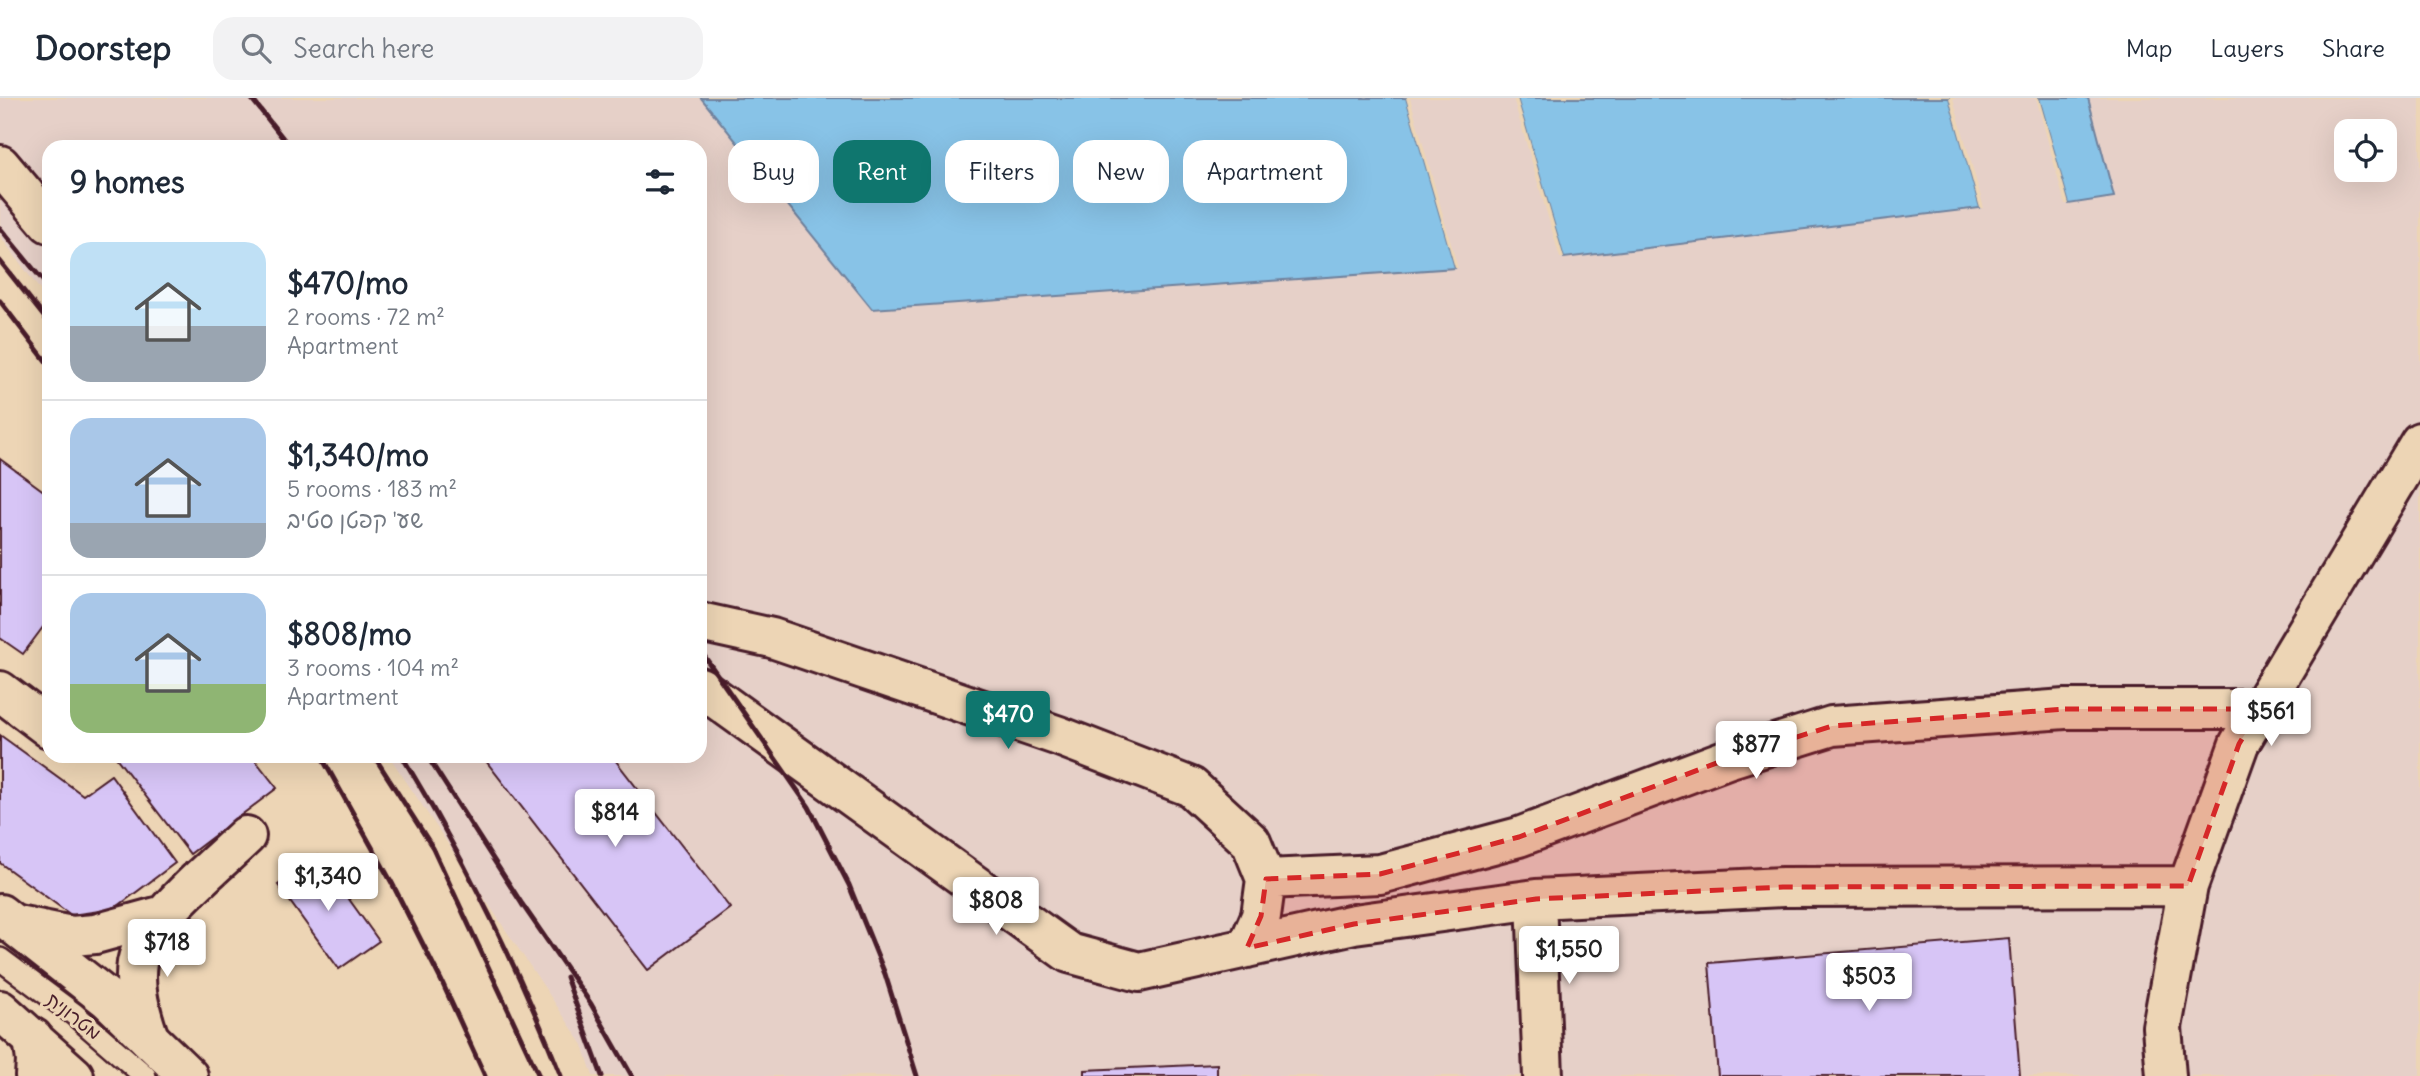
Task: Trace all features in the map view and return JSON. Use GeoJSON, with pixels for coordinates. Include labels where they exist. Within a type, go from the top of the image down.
{"type":"FeatureCollection","features":[{"type":"Feature","properties":{"kind":"main road"},"geometry":{"type":"LineString","coordinates":[[0,165],[42,215]]}},
{"type":"Feature","properties":{"kind":"main road"},"geometry":{"type":"LineString","coordinates":[[2166,1076],[2162,1027],[2188,886],[2239,744],[2420,442]]}},
{"type":"Feature","properties":{"kind":"main road"},"geometry":{"type":"LineString","coordinates":[[707,624],[772,638],[1059,736],[1191,787],[1251,842],[1266,879],[1261,916],[1247,948]]}},
{"type":"Feature","properties":{"kind":"main road"},"geometry":{"type":"LineString","coordinates":[[0,691],[42,723]]}},
{"type":"Feature","properties":{"kind":"main road"},"geometry":{"type":"LineString","coordinates":[[707,692],[1069,953],[1139,972],[1354,924],[1536,899],[1783,887],[2188,886]]}},
{"type":"Feature","properties":{"kind":"main road"},"geometry":{"type":"LineString","coordinates":[[1266,879],[1380,874],[1519,837],[1730,758],[1832,726],[2065,709],[2260,709]]}},
{"type":"Feature","properties":{"kind":"main road"},"geometry":{"type":"LineString","coordinates":[[149,1038],[138,999],[137,964],[143,944],[164,915],[246,836]]}},
{"type":"Feature","properties":{"kind":"main road"},"geometry":{"type":"LineString","coordinates":[[1536,899],[1543,1076]]}},
{"type":"Feature","properties":{"kind":"main road"},"geometry":{"type":"LineString","coordinates":[[4,933],[84,935],[108,932],[164,915]]}},
{"type":"Feature","properties":{"kind":"main road"},"geometry":{"type":"LineString","coordinates":[[4,933],[96,989],[188,1076]]}},
{"type":"Feature","properties":{"kind":"main road"},"geometry":{"type":"LineString","coordinates":[[0,1010],[74,1076]]}},
{"type":"Feature","properties":{"kind":"main road"},"geometry":{"type":"LineString","coordinates":[[33,1038],[35,1076]]}},
{"type":"Feature","properties":{"kind":"lane","name":"מטרונית"},"geometry":{"type":"LineString","coordinates":[[4,933],[74,1014],[145,1076]]}},
{"type":"Feature","properties":{"kind":"highlighted area"},"geometry":{"type":"Polygon","coordinates":[[[2065,709],[2260,709],[2239,744],[2188,886],[1783,887],[1536,899],[1354,924],[1247,948],[1261,916],[1266,879],[1380,874],[1519,837],[1730,758],[1832,726],[2065,709]]]}},
{"type":"Feature","properties":{"kind":"shaded area"},"geometry":{"type":"Polygon","coordinates":[[[0,98],[701,98],[735,140],[728,140],[728,203],[786,203],[872,309],[1454,268],[1406,98],[1517,98],[1564,258],[1980,208],[1949,98],[2039,98],[2069,204],[2114,197],[2088,98],[2420,98],[2420,1076],[593,1076],[583,1045],[394,763],[707,763],[707,140],[42,140],[42,293],[0,236],[0,98]]]}},
{"type":"Feature","properties":{"kind":"water"},"geometry":{"type":"Polygon","coordinates":[[[701,98],[1406,98],[1455,268],[872,309],[786,203],[819,203],[819,140],[735,140],[701,98]]]}},
{"type":"Feature","properties":{"kind":"water"},"geometry":{"type":"Polygon","coordinates":[[[1517,98],[1949,98],[1980,208],[1564,258],[1517,98]]]}},
{"type":"Feature","properties":{"kind":"water"},"geometry":{"type":"Polygon","coordinates":[[[2039,98],[2088,98],[2114,197],[2069,204],[2039,98]]]}},
{"type":"Feature","properties":{"kind":"pier"},"geometry":{"type":"Polygon","coordinates":[[[1406,98],[1410,98],[1458,268],[1455,268],[1406,98]]]}},
{"type":"Feature","properties":{"kind":"pier"},"geometry":{"type":"Polygon","coordinates":[[[1513,98],[1517,98],[1564,258],[1560,258],[1513,98]]]}},
{"type":"Feature","properties":{"kind":"pier"},"geometry":{"type":"Polygon","coordinates":[[[1949,98],[1953,98],[1984,208],[1980,208],[1949,98]]]}},
{"type":"Feature","properties":{"kind":"pier"},"geometry":{"type":"Polygon","coordinates":[[[2036,98],[2039,98],[2069,204],[2065,204],[2036,98]]]}},
{"type":"Feature","properties":{"kind":"building"},"geometry":{"type":"Polygon","coordinates":[[[0,459],[42,490],[42,628],[23,654],[0,638],[0,459]]]}},
{"type":"Feature","properties":{"kind":"building"},"geometry":{"type":"Polygon","coordinates":[[[0,735],[83,795],[111,775],[175,863],[114,909],[71,915],[0,863],[0,735]]]}},
{"type":"Feature","properties":{"kind":"building"},"geometry":{"type":"Polygon","coordinates":[[[120,763],[257,763],[277,788],[190,854],[120,763]]]}},
{"type":"Feature","properties":{"kind":"building"},"geometry":{"type":"Polygon","coordinates":[[[488,763],[617,763],[730,908],[648,970],[488,763]]]}},
{"type":"Feature","properties":{"kind":"building"},"geometry":{"type":"Polygon","coordinates":[[[318,856],[379,941],[339,969],[278,885],[318,856]]]}},
{"type":"Feature","properties":{"kind":"building"},"geometry":{"type":"Polygon","coordinates":[[[2009,938],[2020,1076],[1718,1076],[1709,963],[2009,938]]]}},
{"type":"Feature","properties":{"kind":"building"},"geometry":{"type":"Polygon","coordinates":[[[1217,1064],[1217,1076],[1085,1076],[1085,1070],[1217,1064]]]}},
{"type":"Feature","properties":{"kind":"railway"},"geometry":{"type":"LineString","coordinates":[[251,98],[284,140]]}},
{"type":"Feature","properties":{"kind":"railway"},"geometry":{"type":"LineString","coordinates":[[0,228],[42,279]]}},
{"type":"Feature","properties":{"kind":"railway"},"geometry":{"type":"LineString","coordinates":[[0,261],[42,314]]}},
{"type":"Feature","properties":{"kind":"railway"},"geometry":{"type":"LineString","coordinates":[[0,301],[42,356]]}},
{"type":"Feature","properties":{"kind":"railway"},"geometry":{"type":"LineString","coordinates":[[707,660],[809,807],[849,885],[885,974],[917,1076]]}},
{"type":"Feature","properties":{"kind":"railway"},"geometry":{"type":"LineString","coordinates":[[325,763],[392,883],[485,1076]]}},
{"type":"Feature","properties":{"kind":"railway"},"geometry":{"type":"LineString","coordinates":[[378,763],[433,848],[539,1076]]}},
{"type":"Feature","properties":{"kind":"railway"},"geometry":{"type":"LineString","coordinates":[[406,763],[447,833],[488,913],[561,1076]]}},
{"type":"Feature","properties":{"kind":"railway"},"geometry":{"type":"LineString","coordinates":[[431,763],[522,904],[591,1004],[632,1076]]}},
{"type":"Feature","properties":{"kind":"railway"},"geometry":{"type":"LineString","coordinates":[[566,977],[602,1076]]}}]}
